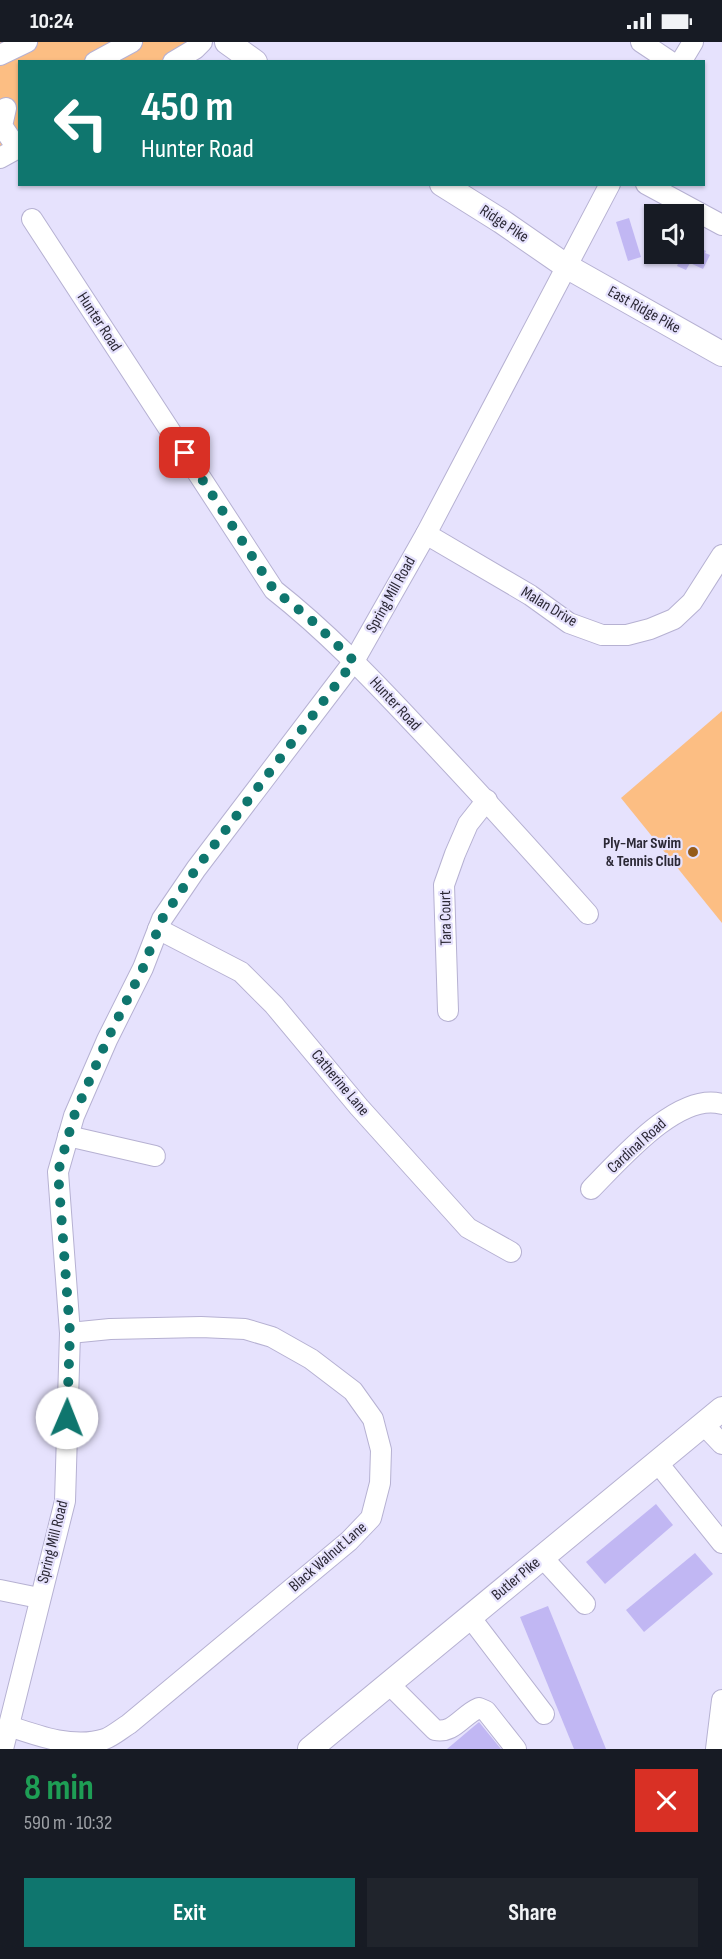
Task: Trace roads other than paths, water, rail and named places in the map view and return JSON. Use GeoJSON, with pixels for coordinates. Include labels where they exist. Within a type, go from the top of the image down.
{"type":"FeatureCollection","features":[{"type":"Feature","properties":{"kind":"main road","name":"Ridge Pike"},"geometry":{"type":"LineString","coordinates":[[445,186],[566,266]]}},
{"type":"Feature","properties":{"kind":"main road","name":"East Ridge Pike"},"geometry":{"type":"LineString","coordinates":[[566,266],[722,354]]}},
{"type":"Feature","properties":{"kind":"main road","name":"Butler Pike"},"geometry":{"type":"LineString","coordinates":[[310,1749],[722,1408]]}},
{"type":"Feature","properties":{"kind":"street"},"geometry":{"type":"LineString","coordinates":[[0,55],[27,42]]}},
{"type":"Feature","properties":{"kind":"street"},"geometry":{"type":"LineString","coordinates":[[99,60],[132,42]]}},
{"type":"Feature","properties":{"kind":"street"},"geometry":{"type":"LineString","coordinates":[[176,60],[202,42]]}},
{"type":"Feature","properties":{"kind":"street"},"geometry":{"type":"LineString","coordinates":[[641,42],[669,60]]}},
{"type":"Feature","properties":{"kind":"street"},"geometry":{"type":"LineString","coordinates":[[682,60],[693,42]]}},
{"type":"Feature","properties":{"kind":"street"},"geometry":{"type":"LineString","coordinates":[[5,113],[12,151]]}},
{"type":"Feature","properties":{"kind":"street","name":"Spring Mill Road"},"geometry":{"type":"LineString","coordinates":[[3,1749],[65,1501],[70,1333],[58,1172],[74,1116],[107,1040],[143,968],[162,919],[196,869],[354,661],[426,534],[609,186]]}},
{"type":"Feature","properties":{"kind":"street"},"geometry":{"type":"LineString","coordinates":[[650,186],[722,225]]}},
{"type":"Feature","properties":{"kind":"street","name":"Hunter Road"},"geometry":{"type":"LineString","coordinates":[[32,219],[274,590],[307,616],[354,661],[487,800],[588,914]]}},
{"type":"Feature","properties":{"kind":"street","name":"Malan Drive"},"geometry":{"type":"LineString","coordinates":[[426,534],[530,595],[569,623],[602,635],[627,635],[674,619],[692,602],[722,555]]}},
{"type":"Feature","properties":{"kind":"street","name":"Tara Court"},"geometry":{"type":"LineString","coordinates":[[448,1011],[444,885],[468,824],[487,800]]}},
{"type":"Feature","properties":{"kind":"street","name":"Catherine Lane"},"geometry":{"type":"LineString","coordinates":[[158,929],[241,972],[274,1005],[359,1107],[468,1228],[511,1252]]}},
{"type":"Feature","properties":{"kind":"street","name":"Cardinal Road"},"geometry":{"type":"LineString","coordinates":[[591,1189],[651,1130],[674,1114],[694,1105],[715,1102],[722,1104]]}},
{"type":"Feature","properties":{"kind":"street"},"geometry":{"type":"LineString","coordinates":[[68,1136],[155,1156]]}},
{"type":"Feature","properties":{"kind":"street","name":"Black Walnut Lane"},"geometry":{"type":"LineString","coordinates":[[9,1726],[48,1740],[78,1744],[104,1739],[129,1724],[349,1541],[371,1518],[380,1483],[381,1450],[372,1419],[353,1391],[311,1359],[272,1337],[245,1329],[201,1327],[110,1329],[70,1333]]}},
{"type":"Feature","properties":{"kind":"street"},"geometry":{"type":"LineString","coordinates":[[704,1424],[722,1444]]}},
{"type":"Feature","properties":{"kind":"street"},"geometry":{"type":"LineString","coordinates":[[657,1462],[722,1543]]}},
{"type":"Feature","properties":{"kind":"street"},"geometry":{"type":"LineString","coordinates":[[542,1557],[585,1604]]}},
{"type":"Feature","properties":{"kind":"street"},"geometry":{"type":"LineString","coordinates":[[0,1590],[39,1598]]}},
{"type":"Feature","properties":{"kind":"street"},"geometry":{"type":"LineString","coordinates":[[470,1617],[544,1714]]}},
{"type":"Feature","properties":{"kind":"street"},"geometry":{"type":"LineString","coordinates":[[389,1684],[435,1730],[442,1732],[451,1729],[472,1711],[479,1708],[486,1711],[516,1749]]}},
{"type":"Feature","properties":{"kind":"street"},"geometry":{"type":"LineString","coordinates":[[716,1749],[722,1700]]}},
{"type":"Feature","properties":{"kind":"place","name":"Ply-Mar Swim & Tennis Club"},"geometry":{"type":"Point","coordinates":[693,852]}}]}
